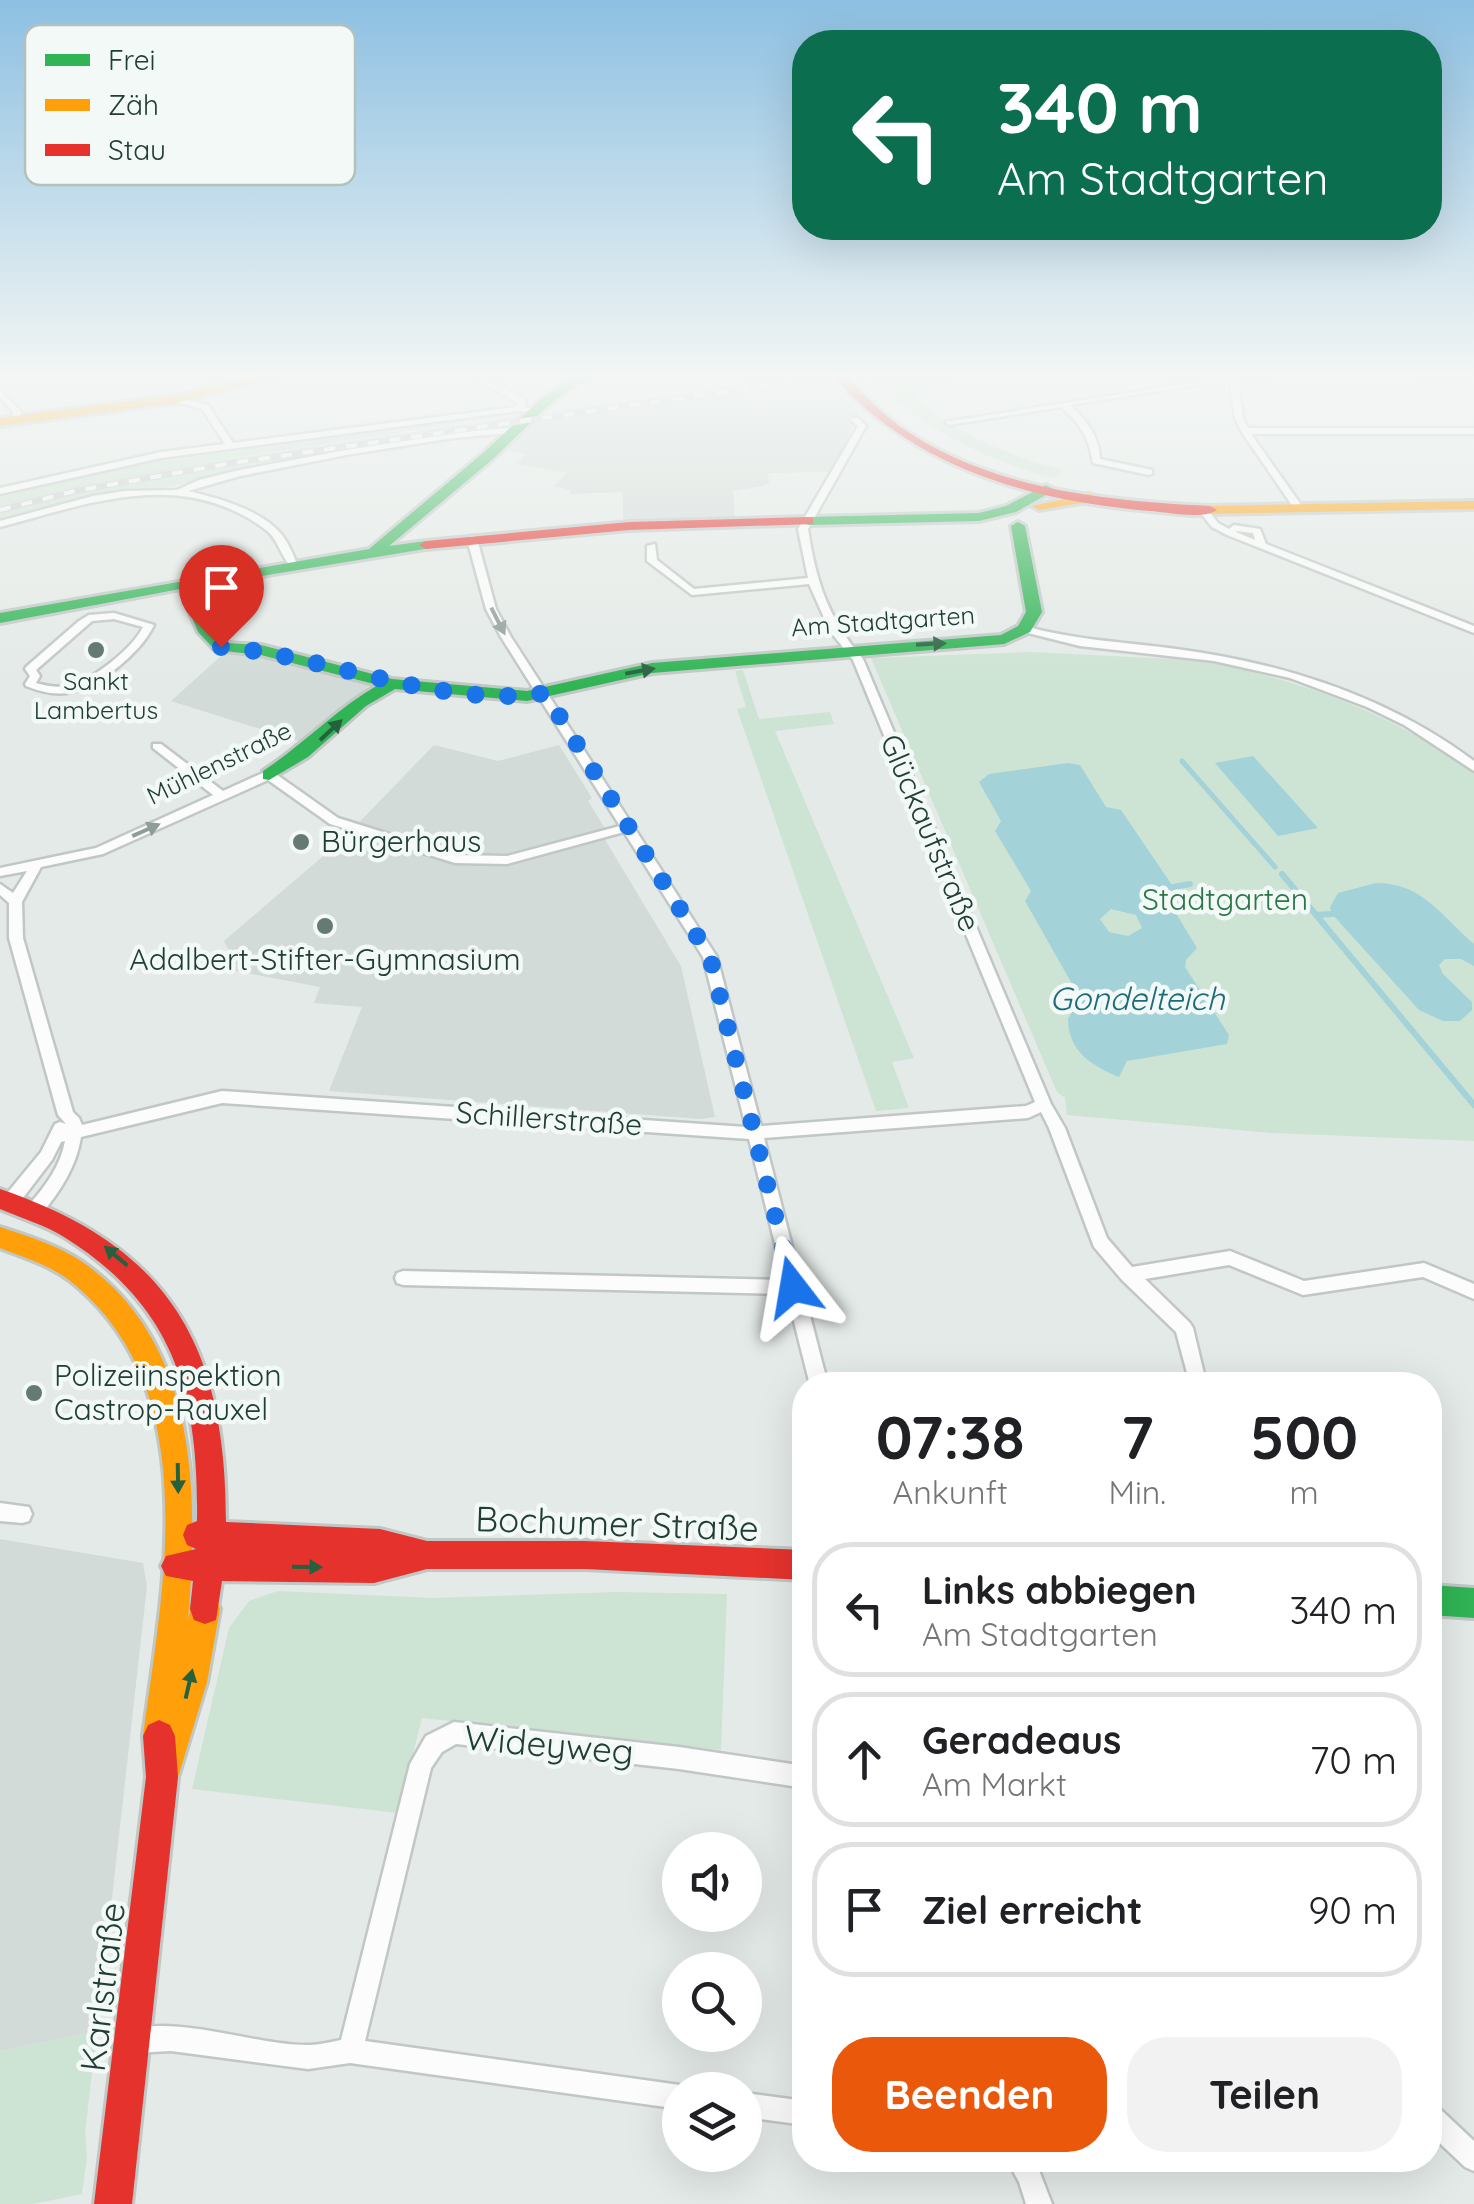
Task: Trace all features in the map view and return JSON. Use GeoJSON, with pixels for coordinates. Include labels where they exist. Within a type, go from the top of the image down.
{"type":"FeatureCollection","features":[{"type":"Feature","properties":{"kind":"main road"},"geometry":{"type":"LineString","coordinates":[[375,550],[450,480]]}},
{"type":"Feature","properties":{"kind":"main road"},"geometry":{"type":"LineString","coordinates":[[1001,480],[1042,498]]}},
{"type":"Feature","properties":{"kind":"main road"},"geometry":{"type":"LineString","coordinates":[[1008,480],[1042,498]]}},
{"type":"Feature","properties":{"kind":"main road"},"geometry":{"type":"LineString","coordinates":[[1018,526],[1042,498]]}},
{"type":"Feature","properties":{"kind":"main road"},"geometry":{"type":"LineString","coordinates":[[0,618],[78,612],[186,586],[375,550],[630,526],[980,517],[1042,498],[1088,498],[1204,511],[1474,505]]}},
{"type":"Feature","properties":{"kind":"main road"},"geometry":{"type":"LineString","coordinates":[[980,517],[1018,526]]}},
{"type":"Feature","properties":{"kind":"main road"},"geometry":{"type":"LineString","coordinates":[[1018,526],[1034,612],[1024,629]]}},
{"type":"Feature","properties":{"kind":"main road","name":"Am Stadtgarten"},"geometry":{"type":"LineString","coordinates":[[186,586],[206,632],[221,647],[261,650],[392,684],[499,696],[545,693],[652,668],[992,640],[1024,629]]}},
{"type":"Feature","properties":{"kind":"main road","name":"Mühlenstraße"},"geometry":{"type":"LineString","coordinates":[[269,775],[293,763],[373,693],[392,684]]}},
{"type":"Feature","properties":{"kind":"main road","name":"Karlstraße"},"geometry":{"type":"LineString","coordinates":[[3,1205],[35,1210],[75,1226],[104,1246],[132,1270],[176,1327],[196,1369],[209,1418],[210,1566],[200,1639],[176,1741],[162,1777]]}},
{"type":"Feature","properties":{"kind":"main road"},"geometry":{"type":"LineString","coordinates":[[3,1242],[35,1210]]}},
{"type":"Feature","properties":{"kind":"main road","name":"Karlstraße"},"geometry":{"type":"LineString","coordinates":[[3,1242],[53,1258],[107,1296],[129,1318],[147,1347],[173,1415],[179,1535],[158,1745],[162,1777],[113,2204]]}},
{"type":"Feature","properties":{"kind":"main road","name":"Bochumer Straße"},"geometry":{"type":"LineString","coordinates":[[179,1535],[380,1543],[427,1555]]}},
{"type":"Feature","properties":{"kind":"main road","name":"Bochumer Straße"},"geometry":{"type":"LineString","coordinates":[[176,1566],[374,1568],[427,1555],[585,1555],[792,1564]]}},
{"type":"Feature","properties":{"kind":"main road"},"geometry":{"type":"LineString","coordinates":[[1442,1601],[1474,1603]]}},
{"type":"Feature","properties":{"kind":"street"},"geometry":{"type":"LineString","coordinates":[[0,491],[46,480]]}},
{"type":"Feature","properties":{"kind":"street"},"geometry":{"type":"LineString","coordinates":[[0,524],[105,498],[181,490],[210,480]]}},
{"type":"Feature","properties":{"kind":"street"},"geometry":{"type":"LineString","coordinates":[[808,522],[832,480]]}},
{"type":"Feature","properties":{"kind":"street"},"geometry":{"type":"LineString","coordinates":[[1279,480],[1299,509]]}},
{"type":"Feature","properties":{"kind":"street"},"geometry":{"type":"LineString","coordinates":[[181,490],[231,506],[268,528],[278,536],[292,564]]}},
{"type":"Feature","properties":{"kind":"street"},"geometry":{"type":"LineString","coordinates":[[1204,511],[1214,525],[1230,533],[1474,630]]}},
{"type":"Feature","properties":{"kind":"street","name":"Glückaufstraße"},"geometry":{"type":"LineString","coordinates":[[808,522],[803,529],[812,581],[834,630],[864,673],[1057,1128],[1100,1242],[1128,1275],[1184,1328],[1195,1372]]}},
{"type":"Feature","properties":{"kind":"street"},"geometry":{"type":"LineString","coordinates":[[472,539],[491,609],[710,957],[816,1372]]}},
{"type":"Feature","properties":{"kind":"street"},"geometry":{"type":"LineString","coordinates":[[652,546],[652,561],[692,592],[812,581]]}},
{"type":"Feature","properties":{"kind":"street"},"geometry":{"type":"LineString","coordinates":[[78,612],[89,618],[114,616],[149,626],[144,638],[94,681],[75,690],[57,692],[30,684],[35,676],[30,669],[78,612]]}},
{"type":"Feature","properties":{"kind":"street"},"geometry":{"type":"LineString","coordinates":[[1024,629],[1071,644],[1175,652],[1286,675],[1379,710],[1424,732],[1474,766]]}},
{"type":"Feature","properties":{"kind":"street"},"geometry":{"type":"LineString","coordinates":[[158,746],[222,796]]}},
{"type":"Feature","properties":{"kind":"street"},"geometry":{"type":"LineString","coordinates":[[269,775],[334,821],[455,859],[506,860],[630,827]]}},
{"type":"Feature","properties":{"kind":"street","name":"Mühlenstraße"},"geometry":{"type":"LineString","coordinates":[[0,872],[99,850],[269,775]]}},
{"type":"Feature","properties":{"kind":"street"},"geometry":{"type":"LineString","coordinates":[[3,1205],[66,1136],[74,1122],[66,1115],[20,957],[15,902],[36,865]]}},
{"type":"Feature","properties":{"kind":"street"},"geometry":{"type":"LineString","coordinates":[[0,888],[15,902]]}},
{"type":"Feature","properties":{"kind":"street","name":"Schillerstraße"},"geometry":{"type":"LineString","coordinates":[[66,1136],[222,1097],[754,1134],[1028,1112],[1044,1104]]}},
{"type":"Feature","properties":{"kind":"street"},"geometry":{"type":"LineString","coordinates":[[35,1210],[62,1178],[72,1157],[66,1136]]}},
{"type":"Feature","properties":{"kind":"street"},"geometry":{"type":"LineString","coordinates":[[1128,1275],[1230,1258],[1303,1288],[1424,1270],[1474,1292]]}},
{"type":"Feature","properties":{"kind":"street"},"geometry":{"type":"LineString","coordinates":[[402,1278],[793,1287]]}},
{"type":"Feature","properties":{"kind":"street"},"geometry":{"type":"LineString","coordinates":[[0,1512],[22,1514]]}},
{"type":"Feature","properties":{"kind":"street","name":"Wideyweg"},"geometry":{"type":"LineString","coordinates":[[350,2051],[421,1764],[442,1736],[454,1733],[642,1754],[792,1775]]}},
{"type":"Feature","properties":{"kind":"street"},"geometry":{"type":"LineString","coordinates":[[132,2042],[171,2039],[308,2057],[350,2051],[662,2094]]}},
{"type":"Feature","properties":{"kind":"street"},"geometry":{"type":"LineString","coordinates":[[762,2107],[792,2110]]}},
{"type":"Feature","properties":{"kind":"street"},"geometry":{"type":"LineString","coordinates":[[1442,2128],[1474,2158]]}},
{"type":"Feature","properties":{"kind":"street"},"geometry":{"type":"LineString","coordinates":[[1028,2172],[1039,2204]]}},
{"type":"Feature","properties":{"kind":"shaded area"},"geometry":{"type":"Polygon","coordinates":[[[109,480],[144,480],[0,514],[0,506],[109,480]]]}},
{"type":"Feature","properties":{"kind":"shaded area"},"geometry":{"type":"Polygon","coordinates":[[[560,480],[769,480],[769,483],[733,491],[735,517],[623,519],[623,492],[570,494],[571,490],[554,486],[560,480]]]}},
{"type":"Feature","properties":{"kind":"shaded area"},"geometry":{"type":"Polygon","coordinates":[[[231,647],[374,681],[308,744],[171,701],[231,647]]]}},
{"type":"Feature","properties":{"kind":"shaded area"},"geometry":{"type":"Polygon","coordinates":[[[434,745],[498,761],[559,745],[592,798],[588,801],[606,830],[601,832],[607,843],[681,966],[715,1117],[329,1091],[362,1007],[314,1003],[320,987],[231,970],[231,955],[224,941],[343,839],[434,745]]]}},
{"type":"Feature","properties":{"kind":"shaded area"},"geometry":{"type":"Polygon","coordinates":[[[0,1539],[143,1563],[147,1586],[97,2031],[0,2051],[0,1539]]]}},
{"type":"Feature","properties":{"kind":"green space"},"geometry":{"type":"Polygon","coordinates":[[[71,480],[114,480],[0,506],[0,497],[71,480]]]}},
{"type":"Feature","properties":{"kind":"green space"},"geometry":{"type":"Polygon","coordinates":[[[140,480],[205,480],[137,488],[0,520],[0,514],[140,480]]]}},
{"type":"Feature","properties":{"kind":"green space","name":"Stadtgarten"},"geometry":{"type":"Polygon","coordinates":[[[1031,652],[1174,656],[1255,673],[1332,696],[1369,712],[1405,729],[1474,773],[1474,1141],[1272,1133],[1067,1115],[1065,1098],[1057,1092],[871,658],[1031,652]]]}},
{"type":"Feature","properties":{"kind":"green space"},"geometry":{"type":"Polygon","coordinates":[[[743,670],[759,719],[830,712],[834,724],[775,731],[914,1058],[892,1062],[909,1108],[876,1111],[737,709],[746,707],[735,671],[743,670]]]}},
{"type":"Feature","properties":{"kind":"green space"},"geometry":{"type":"Polygon","coordinates":[[[278,1591],[434,1598],[617,1592],[727,1594],[721,1750],[422,1718],[398,1813],[192,1789],[229,1628],[249,1601],[278,1591]]]}},
{"type":"Feature","properties":{"kind":"green space"},"geometry":{"type":"Polygon","coordinates":[[[97,2031],[82,2194],[33,2204],[0,2204],[0,2051],[97,2031]]]}},
{"type":"Feature","properties":{"kind":"water"},"geometry":{"type":"Polygon","coordinates":[[[1253,756],[1318,828],[1278,836],[1215,763],[1253,756]]]}},
{"type":"Feature","properties":{"kind":"water","name":"Gondelteich"},"geometry":{"type":"Polygon","coordinates":[[[1068,763],[1080,765],[1106,807],[1121,810],[1176,891],[1169,902],[1197,948],[1185,967],[1229,1035],[1227,1044],[1127,1061],[1119,1077],[1083,1056],[1072,1040],[1068,1019],[1080,998],[1025,901],[1031,891],[995,831],[1001,821],[979,782],[989,774],[1068,763]],[[1111,909],[1100,919],[1109,932],[1128,936],[1142,928],[1136,915],[1111,909]]]}},
{"type":"Feature","properties":{"kind":"water"},"geometry":{"type":"Polygon","coordinates":[[[1376,883],[1392,884],[1419,895],[1474,944],[1474,966],[1461,959],[1445,959],[1439,965],[1443,974],[1472,1002],[1472,1010],[1460,1021],[1443,1021],[1419,1010],[1332,914],[1330,907],[1338,893],[1376,883]]]}},
{"type":"Feature","properties":{"kind":"waterway"},"geometry":{"type":"LineString","coordinates":[[1182,761],[1275,867]]}},
{"type":"Feature","properties":{"kind":"waterway"},"geometry":{"type":"LineString","coordinates":[[1282,874],[1316,915]]}},
{"type":"Feature","properties":{"kind":"waterway"},"geometry":{"type":"LineString","coordinates":[[1173,887],[1190,884]]}},
{"type":"Feature","properties":{"kind":"waterway"},"geometry":{"type":"LineString","coordinates":[[1316,915],[1332,914]]}},
{"type":"Feature","properties":{"kind":"waterway"},"geometry":{"type":"LineString","coordinates":[[1316,915],[1474,1105]]}},
{"type":"Feature","properties":{"kind":"railway"},"geometry":{"type":"LineString","coordinates":[[0,510],[138,480]]}},
{"type":"Feature","properties":{"kind":"traffic: fast"},"geometry":{"type":"LineString","coordinates":[[375,550],[459,480]]}},
{"type":"Feature","properties":{"kind":"traffic: fast"},"geometry":{"type":"LineString","coordinates":[[808,521],[979,517],[1011,509],[1046,489]]}},
{"type":"Feature","properties":{"kind":"traffic: fast"},"geometry":{"type":"LineString","coordinates":[[269,775],[302,753],[360,702],[392,684],[527,696],[652,668],[1004,639],[1024,629],[1034,612],[1018,526]]}},
{"type":"Feature","properties":{"kind":"traffic: fast"},"geometry":{"type":"LineString","coordinates":[[0,618],[311,561],[426,545]]}},
{"type":"Feature","properties":{"kind":"traffic: fast"},"geometry":{"type":"LineString","coordinates":[[186,586],[206,632],[221,647],[261,650],[392,684]]}},
{"type":"Feature","properties":{"kind":"traffic: fast"},"geometry":{"type":"LineString","coordinates":[[1442,1601],[1474,1603]]}},
{"type":"Feature","properties":{"kind":"traffic: slow"},"geometry":{"type":"LineString","coordinates":[[1039,506],[1088,498]]}},
{"type":"Feature","properties":{"kind":"traffic: slow"},"geometry":{"type":"LineString","coordinates":[[1210,510],[1474,505]]}},
{"type":"Feature","properties":{"kind":"traffic: slow"},"geometry":{"type":"LineString","coordinates":[[0,1237],[77,1272],[123,1314],[153,1365],[171,1423],[178,1486],[174,1615],[159,1736]]}},
{"type":"Feature","properties":{"kind":"traffic: slow"},"geometry":{"type":"LineString","coordinates":[[163,1774],[192,1682],[205,1609]]}},
{"type":"Feature","properties":{"kind":"traffic: jam"},"geometry":{"type":"LineString","coordinates":[[1006,480],[1090,500],[1210,510]]}},
{"type":"Feature","properties":{"kind":"traffic: jam"},"geometry":{"type":"LineString","coordinates":[[426,545],[629,526],[808,521]]}},
{"type":"Feature","properties":{"kind":"traffic: jam"},"geometry":{"type":"LineString","coordinates":[[0,1199],[69,1228],[123,1264],[162,1307],[189,1357],[205,1412],[212,1473],[205,1609]]}},
{"type":"Feature","properties":{"kind":"traffic: jam"},"geometry":{"type":"LineString","coordinates":[[197,1535],[380,1543],[424,1554]]}},
{"type":"Feature","properties":{"kind":"traffic: jam"},"geometry":{"type":"LineString","coordinates":[[176,1566],[374,1568],[427,1555],[585,1555],[792,1564]]}},
{"type":"Feature","properties":{"kind":"traffic: jam"},"geometry":{"type":"LineString","coordinates":[[113,2204],[162,1777],[159,1736]]}},
{"type":"Feature","properties":{"kind":"place","name":"Sankt Lambertus"},"geometry":{"type":"Point","coordinates":[96,650]}},
{"type":"Feature","properties":{"kind":"place","name":"Bürgerhaus"},"geometry":{"type":"Point","coordinates":[301,842]}},
{"type":"Feature","properties":{"kind":"place","name":"Adalbert-Stifter-Gymnasium"},"geometry":{"type":"Point","coordinates":[325,926]}},
{"type":"Feature","properties":{"kind":"place","name":"Polizeiinspektion Castrop-Rauxel"},"geometry":{"type":"Point","coordinates":[34,1393]}},
{"type":"Feature","properties":{"kind":"route"},"geometry":{"type":"LineString","coordinates":[[221,647],[261,650],[392,684],[414,683],[499,696],[545,693],[710,957],[793,1287]]}}]}
